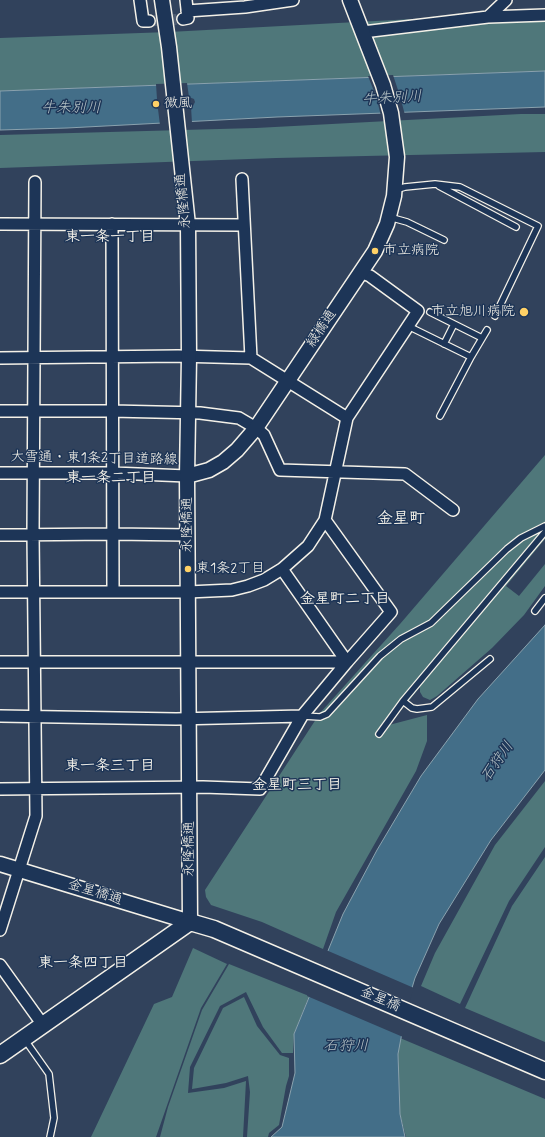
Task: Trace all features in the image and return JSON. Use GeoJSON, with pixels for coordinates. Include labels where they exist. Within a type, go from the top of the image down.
{"type":"FeatureCollection","features":[{"type":"Feature","properties":{"kind":"main road","name":"金星橋"},"geometry":{"type":"LineString","coordinates":[[190,922],[214,929],[545,1071]]}},
{"type":"Feature","properties":{"kind":"main road"},"geometry":{"type":"LineString","coordinates":[[0,1055],[190,922]]}},
{"type":"Feature","properties":{"kind":"street"},"geometry":{"type":"LineString","coordinates":[[140,0],[143,21],[149,21]]}},
{"type":"Feature","properties":{"kind":"street","name":"永隆橋通"},"geometry":{"type":"LineString","coordinates":[[162,0],[188,225],[189,413],[187,476],[190,922]]}},
{"type":"Feature","properties":{"kind":"street"},"geometry":{"type":"LineString","coordinates":[[185,10],[245,7],[293,0]]}},
{"type":"Feature","properties":{"kind":"street"},"geometry":{"type":"LineString","coordinates":[[488,18],[506,0]]}},
{"type":"Feature","properties":{"kind":"street"},"geometry":{"type":"LineString","coordinates":[[353,2],[365,38],[488,18],[545,15]]}},
{"type":"Feature","properties":{"kind":"street","name":"緑橋通"},"geometry":{"type":"LineString","coordinates":[[187,476],[209,470],[222,462],[237,450],[256,428],[375,251],[388,224],[395,190],[397,157],[396,143],[392,113],[365,38]]}},
{"type":"Feature","properties":{"kind":"street"},"geometry":{"type":"LineString","coordinates":[[242,179],[251,358]]}},
{"type":"Feature","properties":{"kind":"street"},"geometry":{"type":"LineString","coordinates":[[0,930],[36,816],[33,534],[35,182]]}},
{"type":"Feature","properties":{"kind":"street"},"geometry":{"type":"LineString","coordinates":[[0,224],[244,225]]}},
{"type":"Feature","properties":{"kind":"street"},"geometry":{"type":"LineString","coordinates":[[112,224],[113,592]]}},
{"type":"Feature","properties":{"kind":"street"},"geometry":{"type":"LineString","coordinates":[[0,592],[188,592],[232,590],[264,580],[282,569],[308,546],[325,520],[347,418],[418,311],[370,276],[360,272]]}},
{"type":"Feature","properties":{"kind":"street"},"geometry":{"type":"LineString","coordinates":[[0,358],[251,358],[347,418]]}},
{"type":"Feature","properties":{"kind":"street"},"geometry":{"type":"LineString","coordinates":[[0,412],[112,411],[200,413],[239,418],[256,428],[264,435],[280,470],[405,474],[453,510]]}},
{"type":"Feature","properties":{"kind":"street","name":"大雪通・東1条2丁目道路線"},"geometry":{"type":"LineString","coordinates":[[0,472],[113,473],[187,476]]}},
{"type":"Feature","properties":{"kind":"street"},"geometry":{"type":"LineString","coordinates":[[0,789],[202,787],[260,789],[302,716],[391,612],[325,520]]}},
{"type":"Feature","properties":{"kind":"street"},"geometry":{"type":"LineString","coordinates":[[0,535],[188,535]]}},
{"type":"Feature","properties":{"kind":"street"},"geometry":{"type":"LineString","coordinates":[[282,569],[347,662]]}},
{"type":"Feature","properties":{"kind":"street"},"geometry":{"type":"LineString","coordinates":[[0,662],[347,662]]}},
{"type":"Feature","properties":{"kind":"street"},"geometry":{"type":"LineString","coordinates":[[0,716],[189,719],[302,716]]}},
{"type":"Feature","properties":{"kind":"street","name":"金星橋通"},"geometry":{"type":"LineString","coordinates":[[0,864],[190,922]]}},
{"type":"Feature","properties":{"kind":"street"},"geometry":{"type":"LineString","coordinates":[[0,965],[43,1025]]}},
{"type":"Feature","properties":{"kind":"lane"},"geometry":{"type":"LineString","coordinates":[[395,190],[405,187],[435,184],[460,187],[538,226],[495,316]]}},
{"type":"Feature","properties":{"kind":"lane"},"geometry":{"type":"LineString","coordinates":[[435,184],[516,227]]}},
{"type":"Feature","properties":{"kind":"lane"},"geometry":{"type":"LineString","coordinates":[[389,217],[407,222],[444,240]]}},
{"type":"Feature","properties":{"kind":"lane"},"geometry":{"type":"LineString","coordinates":[[430,312],[482,338]]}},
{"type":"Feature","properties":{"kind":"lane"},"geometry":{"type":"LineString","coordinates":[[444,344],[454,324]]}},
{"type":"Feature","properties":{"kind":"lane"},"geometry":{"type":"LineString","coordinates":[[408,326],[471,357]]}},
{"type":"Feature","properties":{"kind":"lane"},"geometry":{"type":"LineString","coordinates":[[440,416],[487,330]]}},
{"type":"Feature","properties":{"kind":"lane"},"geometry":{"type":"LineString","coordinates":[[302,716],[320,717],[327,714],[380,656],[401,639],[431,623],[516,542],[530,532],[545,526]]}},
{"type":"Feature","properties":{"kind":"lane"},"geometry":{"type":"LineString","coordinates":[[378,734],[403,701],[545,532]]}},
{"type":"Feature","properties":{"kind":"lane"},"geometry":{"type":"LineString","coordinates":[[535,611],[545,598]]}},
{"type":"Feature","properties":{"kind":"lane"},"geometry":{"type":"LineString","coordinates":[[403,701],[412,708],[417,709],[432,707],[490,660]]}},
{"type":"Feature","properties":{"kind":"lane"},"geometry":{"type":"LineString","coordinates":[[24,1038],[49,1074],[54,1118],[50,1137]]}},
{"type":"Feature","properties":{"kind":"green space"},"geometry":{"type":"Polygon","coordinates":[[[545,12],[545,71],[0,91],[0,38],[169,32],[545,12]]]}},
{"type":"Feature","properties":{"kind":"green space"},"geometry":{"type":"Polygon","coordinates":[[[545,114],[545,152],[276,158],[0,168],[0,135],[256,128],[545,114]]]}},
{"type":"Feature","properties":{"kind":"green space"},"geometry":{"type":"Polygon","coordinates":[[[545,455],[545,539],[506,586],[519,596],[545,564],[545,586],[524,615],[492,648],[437,696],[430,700],[423,697],[420,692],[420,687],[389,725],[427,715],[427,741],[416,771],[336,912],[323,949],[262,922],[211,905],[206,897],[205,890],[320,713],[400,624],[545,455]]]}},
{"type":"Feature","properties":{"kind":"green space"},"geometry":{"type":"Polygon","coordinates":[[[545,781],[545,847],[509,901],[460,1004],[421,986],[435,953],[495,845],[545,781]]]}},
{"type":"Feature","properties":{"kind":"green space"},"geometry":{"type":"Polygon","coordinates":[[[545,857],[545,1042],[465,1008],[512,906],[545,857]]]}},
{"type":"Feature","properties":{"kind":"green space"},"geometry":{"type":"Polygon","coordinates":[[[193,948],[227,964],[201,1008],[156,1137],[91,1137],[154,1004],[172,997],[193,948]]]}},
{"type":"Feature","properties":{"kind":"green space"},"geometry":{"type":"Polygon","coordinates":[[[229,964],[309,996],[294,1034],[293,1053],[282,1053],[263,1027],[246,992],[220,1006],[190,1067],[188,1093],[224,1088],[246,1081],[243,1137],[160,1137],[168,1107],[202,1010],[229,964]]]}},
{"type":"Feature","properties":{"kind":"green space"},"geometry":{"type":"Polygon","coordinates":[[[244,997],[257,1026],[280,1055],[289,1058],[289,1076],[279,1125],[269,1133],[268,1137],[247,1137],[250,1092],[248,1076],[226,1083],[192,1089],[194,1068],[223,1008],[244,997]]]}},
{"type":"Feature","properties":{"kind":"green space"},"geometry":{"type":"Polygon","coordinates":[[[400,1038],[545,1099],[545,1137],[406,1137],[400,1114],[398,1054],[400,1038]]]}},
{"type":"Feature","properties":{"kind":"water","name":"牛朱別川"},"geometry":{"type":"Polygon","coordinates":[[[545,71],[545,107],[277,117],[0,130],[0,91],[545,71]]]}},
{"type":"Feature","properties":{"kind":"water","name":"石狩川"},"geometry":{"type":"Polygon","coordinates":[[[545,625],[545,770],[491,840],[439,924],[415,978],[408,1001],[398,1054],[400,1114],[405,1137],[271,1137],[282,1127],[295,1073],[294,1034],[343,914],[377,850],[421,776],[478,699],[545,625]]]}},
{"type":"Feature","properties":{"kind":"pier"},"geometry":{"type":"Polygon","coordinates":[[[393,75],[398,90],[404,92],[405,95],[401,100],[405,115],[381,116],[377,100],[372,98],[372,92],[374,91],[368,76],[393,75]]]}},
{"type":"Feature","properties":{"kind":"pier"},"geometry":{"type":"Polygon","coordinates":[[[187,83],[189,97],[194,99],[195,102],[191,107],[192,123],[160,125],[158,109],[154,107],[153,104],[157,99],[156,84],[187,83]]]}},
{"type":"Feature","properties":{"kind":"pier"},"geometry":{"type":"Polygon","coordinates":[[[326,950],[414,988],[403,1037],[307,996],[326,950]]]}},
{"type":"Feature","properties":{"kind":"tunnel"},"geometry":{"type":"LineString","coordinates":[[149,21],[183,19]]}},
{"type":"Feature","properties":{"kind":"place","name":"微風"},"geometry":{"type":"Point","coordinates":[156,104]}},
{"type":"Feature","properties":{"kind":"place","name":"市立病院"},"geometry":{"type":"Point","coordinates":[375,251]}},
{"type":"Feature","properties":{"kind":"place","name":"市立旭川病院"},"geometry":{"type":"Point","coordinates":[524,312]}},
{"type":"Feature","properties":{"kind":"place","name":"東1条2丁目"},"geometry":{"type":"Point","coordinates":[188,569]}},
{"type":"Feature","properties":{"kind":"district","name":"東一条一丁目"},"geometry":{"type":"Point","coordinates":[110,238]}},
{"type":"Feature","properties":{"kind":"district","name":"東一条二丁目"},"geometry":{"type":"Point","coordinates":[111,479]}},
{"type":"Feature","properties":{"kind":"district","name":"金星町"},"geometry":{"type":"Point","coordinates":[401,520]}},
{"type":"Feature","properties":{"kind":"district","name":"金星町二丁目"},"geometry":{"type":"Point","coordinates":[345,600]}},
{"type":"Feature","properties":{"kind":"district","name":"東一条三丁目"},"geometry":{"type":"Point","coordinates":[110,767]}},
{"type":"Feature","properties":{"kind":"district","name":"金星町三丁目"},"geometry":{"type":"Point","coordinates":[297,786]}},
{"type":"Feature","properties":{"kind":"district","name":"東一条四丁目"},"geometry":{"type":"Point","coordinates":[83,964]}}]}
